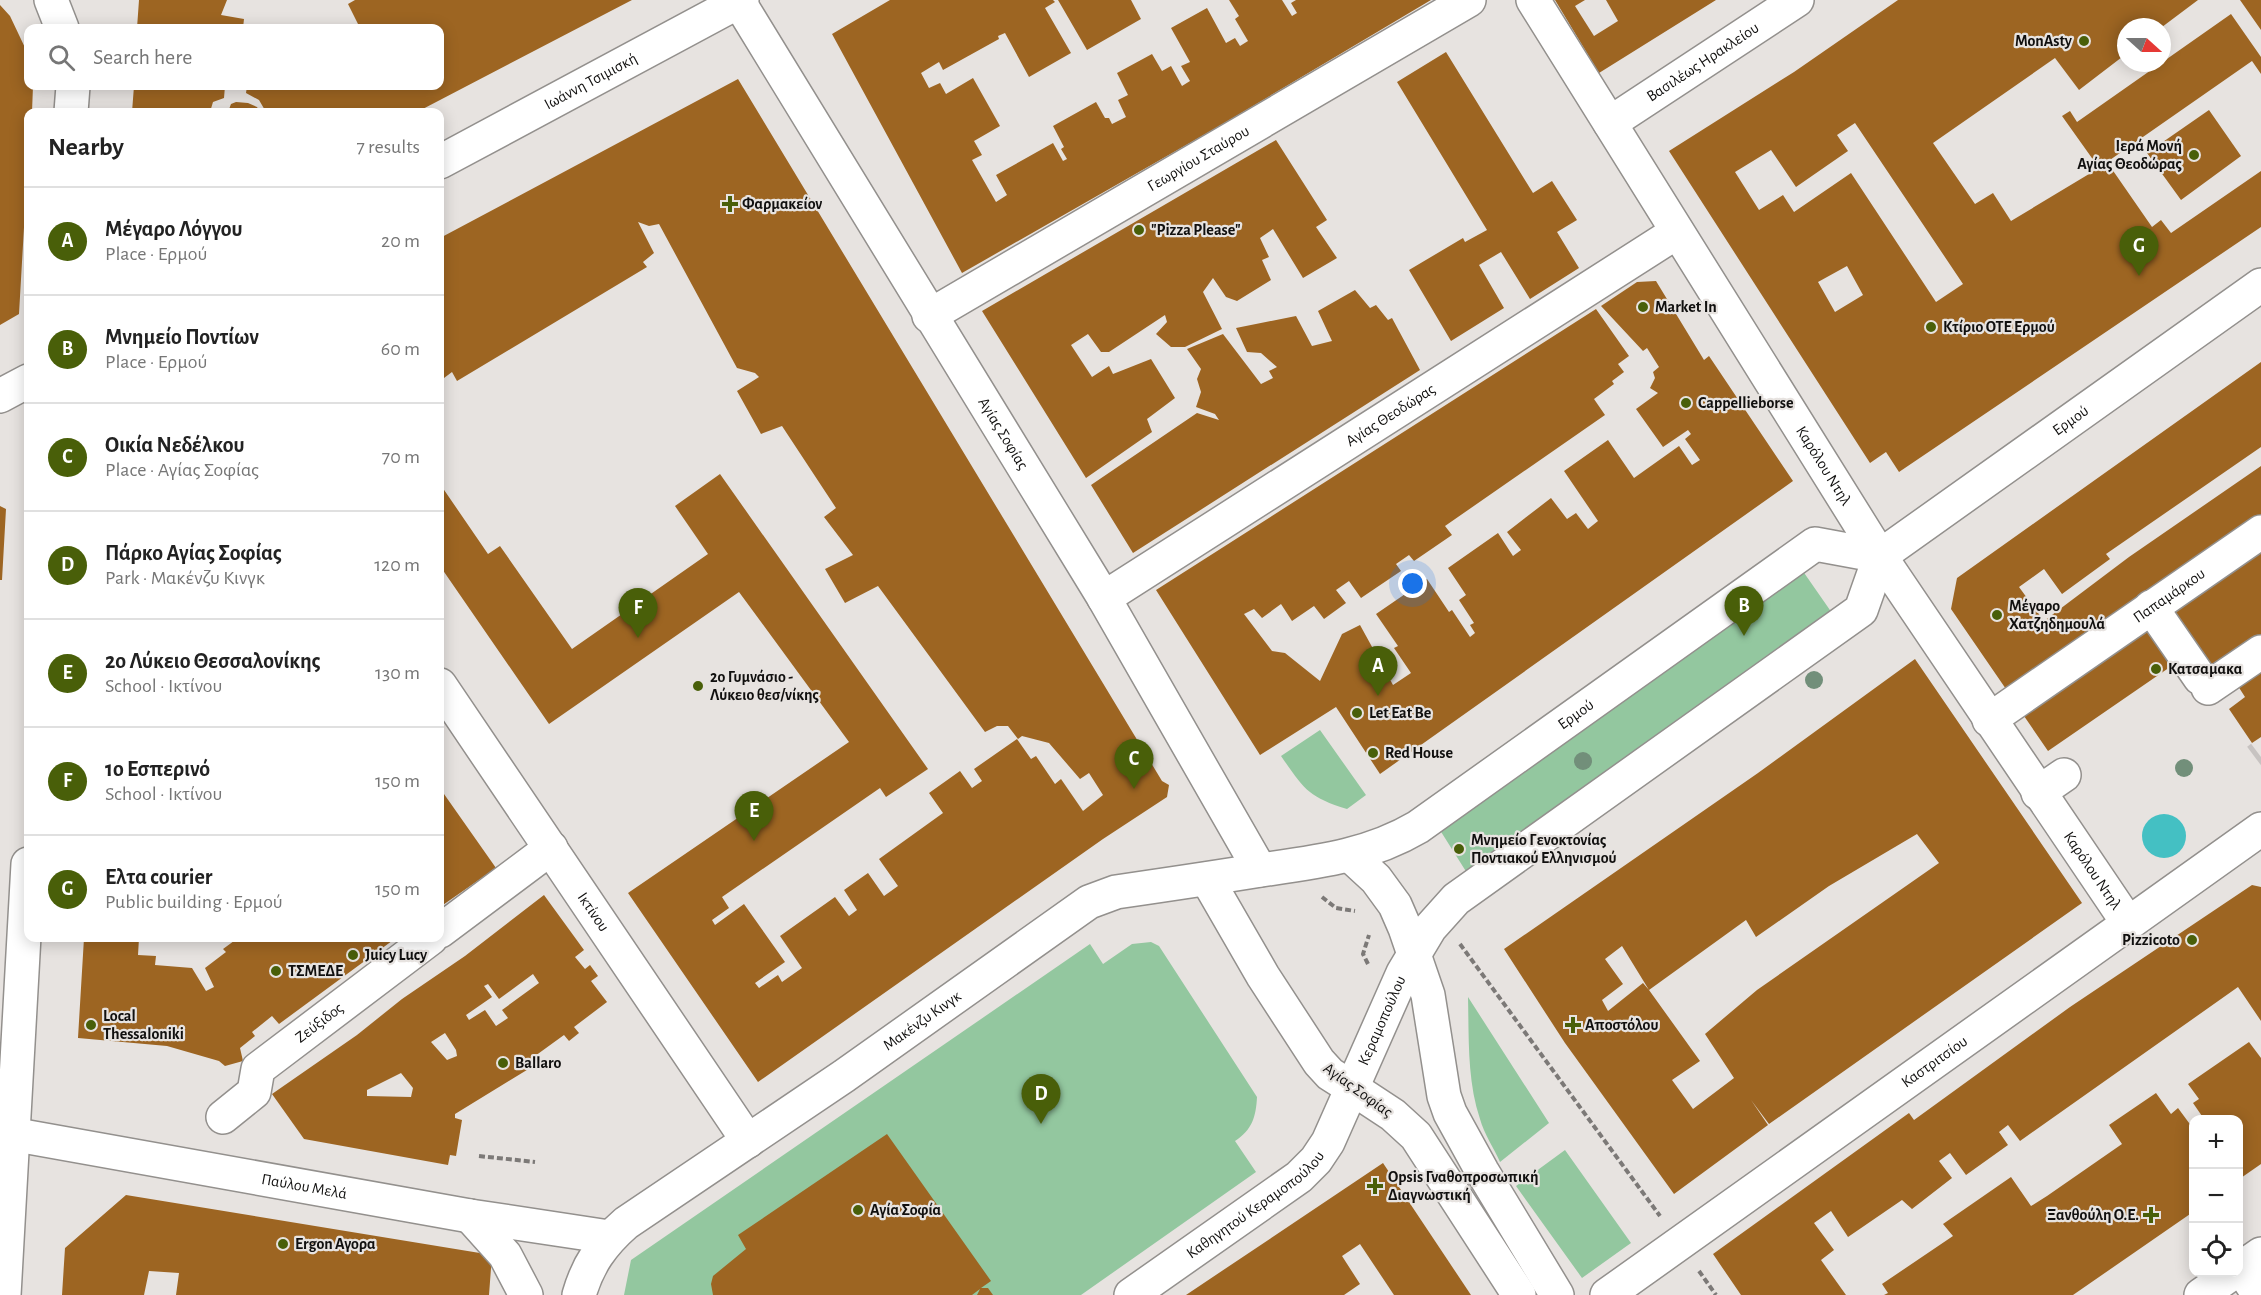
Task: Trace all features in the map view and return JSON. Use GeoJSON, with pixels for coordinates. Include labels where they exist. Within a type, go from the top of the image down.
{"type":"FeatureCollection","features":[{"type":"Feature","properties":{"kind":"street"},"geometry":{"type":"LineString","coordinates":[[51,0],[60,24]]}},
{"type":"Feature","properties":{"kind":"street"},"geometry":{"type":"LineString","coordinates":[[76,24],[78,0]]}},
{"type":"Feature","properties":{"kind":"street","name":"Γεωργίου Σταύρου"},"geometry":{"type":"LineString","coordinates":[[929,316],[1469,0]]}},
{"type":"Feature","properties":{"kind":"street","name":"Καρόλου Ντηλ"},"geometry":{"type":"LineString","coordinates":[[1533,0],[1880,556],[1989,720],[2051,784],[2128,923]]}},
{"type":"Feature","properties":{"kind":"street","name":"Βασιλέως Ηρακλείου"},"geometry":{"type":"LineString","coordinates":[[1610,123],[1797,0]]}},
{"type":"Feature","properties":{"kind":"street","name":"Αγίας Σοφίας"},"geometry":{"type":"LineString","coordinates":[[739,1],[929,316],[1104,598],[1260,870]]}},
{"type":"Feature","properties":{"kind":"street","name":"Ιωάννη Τσιμισκή"},"geometry":{"type":"LineString","coordinates":[[444,160],[739,1]]}},
{"type":"Feature","properties":{"kind":"street"},"geometry":{"type":"LineString","coordinates":[[71,108],[73,90]]}},
{"type":"Feature","properties":{"kind":"street","name":"Αγίας Θεοδώρας"},"geometry":{"type":"LineString","coordinates":[[1104,598],[1677,232]]}},
{"type":"Feature","properties":{"kind":"street","name":"Ερμού"},"geometry":{"type":"LineString","coordinates":[[1260,870],[1351,856],[1388,844],[1418,827],[1815,544],[1880,556],[2261,285]]}},
{"type":"Feature","properties":{"kind":"street"},"geometry":{"type":"LineString","coordinates":[[0,396],[24,383]]}},
{"type":"Feature","properties":{"kind":"street","name":"Παπαμάρκου"},"geometry":{"type":"LineString","coordinates":[[1989,720],[2261,532]]}},
{"type":"Feature","properties":{"kind":"street"},"geometry":{"type":"LineString","coordinates":[[1414,953],[1439,917],[1473,886],[1861,610],[1880,556]]}},
{"type":"Feature","properties":{"kind":"street"},"geometry":{"type":"LineString","coordinates":[[2151,608],[2204,683],[2261,652]]}},
{"type":"Feature","properties":{"kind":"street","name":"Ικτίνου"},"geometry":{"type":"LineString","coordinates":[[444,691],[748,1141]]}},
{"type":"Feature","properties":{"kind":"street","name":"Καστριτσίου"},"geometry":{"type":"LineString","coordinates":[[1607,1295],[2261,829]]}},
{"type":"Feature","properties":{"kind":"street"},"geometry":{"type":"LineString","coordinates":[[444,928],[551,848]]}},
{"type":"Feature","properties":{"kind":"street"},"geometry":{"type":"LineString","coordinates":[[1351,856],[1376,879],[1395,905],[1414,953],[1428,995],[1444,1096],[1450,1113],[1482,1171],[1557,1295]]}},
{"type":"Feature","properties":{"kind":"street","name":"Μακένζυ Κινγκ"},"geometry":{"type":"LineString","coordinates":[[579,1295],[593,1259],[609,1238],[626,1223],[844,1076],[1089,902],[1116,892],[1260,870]]}},
{"type":"Feature","properties":{"kind":"street","name":"Αγίας Σοφίας"},"geometry":{"type":"LineString","coordinates":[[1207,879],[1263,976],[1319,1062],[1330,1074],[1393,1115],[1416,1136],[1519,1295]]}},
{"type":"Feature","properties":{"kind":"street"},"geometry":{"type":"LineString","coordinates":[[4,1295],[6,1134],[24,913]]}},
{"type":"Feature","properties":{"kind":"street","name":"Ζεύξιδος"},"geometry":{"type":"LineString","coordinates":[[223,1117],[254,1092],[258,1069],[426,942]]}},
{"type":"Feature","properties":{"kind":"street","name":"Κεραμοπούλου"},"geometry":{"type":"LineString","coordinates":[[1352,1088],[1414,953]]}},
{"type":"Feature","properties":{"kind":"street","name":"Καθηγητού Κεραμοπούλου"},"geometry":{"type":"LineString","coordinates":[[1131,1295],[1299,1177],[1316,1160],[1328,1142],[1352,1088]]}},
{"type":"Feature","properties":{"kind":"street","name":"Παύλου Μελά"},"geometry":{"type":"LineString","coordinates":[[6,1134],[470,1216],[609,1238]]}},
{"type":"Feature","properties":{"kind":"street"},"geometry":{"type":"LineString","coordinates":[[470,1216],[505,1255],[526,1295]]}},
{"type":"Feature","properties":{"kind":"street"},"geometry":{"type":"LineString","coordinates":[[2201,1295],[2244,1266],[2259,1295]]}},
{"type":"Feature","properties":{"kind":"path"},"geometry":{"type":"LineString","coordinates":[[1314,896],[1325,899],[1336,908],[1354,910],[1361,919]]}},
{"type":"Feature","properties":{"kind":"path"},"geometry":{"type":"LineString","coordinates":[[1439,917],[1680,1244]]}},
{"type":"Feature","properties":{"kind":"path"},"geometry":{"type":"LineString","coordinates":[[1365,927],[1370,938],[1363,954],[1369,969]]}},
{"type":"Feature","properties":{"kind":"path"},"geometry":{"type":"LineString","coordinates":[[479,1156],[535,1162]]}},
{"type":"Feature","properties":{"kind":"green space"},"geometry":{"type":"Polygon","coordinates":[[[1800,567],[1832,613],[1467,873],[1438,827],[1800,567]]]}},
{"type":"Feature","properties":{"kind":"green space"},"geometry":{"type":"Polygon","coordinates":[[[1320,730],[1366,795],[1347,809],[1315,796],[1296,777],[1281,756],[1320,730]]]}},
{"type":"Feature","properties":{"kind":"green space"},"geometry":{"type":"Polygon","coordinates":[[[1151,942],[1159,946],[1257,1097],[1256,1111],[1249,1128],[1235,1141],[1256,1172],[1081,1295],[624,1295],[631,1260],[1090,944],[1103,964],[1132,944],[1151,942]]]}},
{"type":"Feature","properties":{"kind":"green space"},"geometry":{"type":"Polygon","coordinates":[[[1468,997],[1549,1123],[1500,1162],[1482,1125],[1473,1089],[1468,997]]]}},
{"type":"Feature","properties":{"kind":"green space"},"geometry":{"type":"Polygon","coordinates":[[[1565,1150],[1631,1243],[1582,1278],[1516,1186],[1565,1150]]]}},
{"type":"Feature","properties":{"kind":"water"},"geometry":{"type":"Polygon","coordinates":[[[2164,814],[2179,821],[2186,836],[2179,851],[2164,858],[2149,851],[2142,836],[2149,821],[2164,814]]]}},
{"type":"Feature","properties":{"kind":"building"},"geometry":{"type":"Polygon","coordinates":[[[139,0],[227,0],[221,15],[244,19],[243,24],[137,24],[139,0]]]}},
{"type":"Feature","properties":{"kind":"building"},"geometry":{"type":"Polygon","coordinates":[[[355,0],[632,0],[425,108],[264,108],[259,100],[246,93],[246,90],[444,90],[444,24],[358,24],[348,4],[355,0]]]}},
{"type":"Feature","properties":{"kind":"building"},"geometry":{"type":"Polygon","coordinates":[[[890,0],[1053,0],[1055,2],[1045,8],[1071,53],[1029,77],[1005,33],[998,36],[999,39],[943,70],[939,62],[921,73],[929,88],[940,83],[946,94],[973,78],[1000,126],[974,141],[982,155],[972,160],[996,202],[1007,195],[996,175],[1053,143],[1063,161],[1067,159],[1061,149],[1064,147],[1053,126],[1096,102],[1105,118],[1109,118],[1112,124],[1126,117],[1118,100],[1128,95],[1117,73],[1152,54],[1162,71],[1171,66],[1182,86],[1190,81],[1181,66],[1190,62],[1171,28],[1207,8],[1226,43],[1235,38],[1240,46],[1248,41],[1235,19],[1239,16],[1229,0],[1282,0],[1292,16],[1297,13],[1291,3],[1296,0],[1431,0],[1216,128],[962,273],[832,34],[890,0]]]}},
{"type":"Feature","properties":{"kind":"building"},"geometry":{"type":"Polygon","coordinates":[[[1058,0],[1131,0],[1141,19],[1087,50],[1058,0]]]}},
{"type":"Feature","properties":{"kind":"building"},"geometry":{"type":"Polygon","coordinates":[[[1555,0],[1585,0],[1575,6],[1594,36],[1618,21],[1606,0],[1716,0],[1599,73],[1555,0]]]}},
{"type":"Feature","properties":{"kind":"building"},"geometry":{"type":"Polygon","coordinates":[[[1898,0],[2198,0],[2171,20],[2171,18],[2117,18],[2117,61],[2079,90],[2055,58],[1933,143],[1975,204],[1993,193],[2011,221],[2099,168],[2062,116],[2070,111],[2077,122],[2148,72],[2171,72],[2171,56],[2231,14],[2261,57],[2261,74],[2252,61],[2107,162],[2152,227],[2161,220],[2171,233],[2261,171],[2261,227],[1899,472],[1886,452],[1870,463],[1669,151],[1794,72],[1898,0]],[[1855,123],[1837,135],[1848,151],[1796,187],[1771,150],[1735,172],[1759,210],[1783,195],[1794,212],[1851,173],[1936,302],[1963,284],[1855,123]],[[1847,266],[1818,282],[1835,312],[1863,295],[1847,266]]]}},
{"type":"Feature","properties":{"kind":"building"},"geometry":{"type":"Polygon","coordinates":[[[2240,0],[2261,0],[2261,30],[2240,0]]]}},
{"type":"Feature","properties":{"kind":"building"},"geometry":{"type":"Polygon","coordinates":[[[0,5],[10,16],[24,46],[24,90],[33,90],[32,108],[24,108],[24,227],[19,314],[0,325],[0,5]]]}},
{"type":"Feature","properties":{"kind":"building"},"geometry":{"type":"Polygon","coordinates":[[[1446,52],[1533,193],[1552,181],[1577,220],[1557,232],[1579,268],[1530,299],[1501,252],[1479,265],[1504,308],[1451,341],[1409,270],[1463,238],[1465,242],[1487,230],[1397,82],[1446,52]]]}},
{"type":"Feature","properties":{"kind":"building"},"geometry":{"type":"Polygon","coordinates":[[[738,79],[1162,781],[1169,785],[1167,797],[1103,839],[758,1082],[628,893],[849,742],[739,592],[549,724],[444,572],[444,490],[488,554],[500,546],[572,649],[708,554],[675,506],[720,474],[928,769],[886,797],[880,788],[722,897],[729,908],[712,920],[715,925],[744,904],[785,962],[755,983],[759,988],[778,975],[782,982],[802,968],[780,936],[835,897],[849,916],[857,910],[844,890],[868,873],[884,896],[898,886],[879,859],[943,813],[929,793],[960,771],[972,788],[982,781],[974,769],[1017,739],[1031,759],[1036,756],[1055,784],[1061,779],[1083,811],[1103,795],[1089,773],[1080,779],[1049,743],[1022,736],[1018,739],[1008,726],[997,726],[985,732],[878,586],[845,603],[825,569],[853,555],[824,517],[836,508],[782,426],[761,434],[737,391],[759,377],[755,373],[737,368],[659,224],[649,226],[638,222],[654,253],[643,262],[647,267],[457,381],[452,372],[444,378],[444,236],[738,79]]]}},
{"type":"Feature","properties":{"kind":"building"},"geometry":{"type":"Polygon","coordinates":[[[134,90],[225,90],[224,98],[213,102],[211,108],[132,108],[134,90]]]}},
{"type":"Feature","properties":{"kind":"building"},"geometry":{"type":"Polygon","coordinates":[[[248,103],[258,108],[230,108],[231,104],[248,103]]]}},
{"type":"Feature","properties":{"kind":"building","name":"Ιερά Μονή Αγίας Θεοδώρας"},"geometry":{"type":"Polygon","coordinates":[[[2209,110],[2241,156],[2181,200],[2147,153],[2209,110]]]}},
{"type":"Feature","properties":{"kind":"building"},"geometry":{"type":"Polygon","coordinates":[[[1276,140],[1327,220],[1316,227],[1337,258],[1303,278],[1273,229],[1260,238],[1269,257],[1262,260],[1271,280],[1237,301],[1226,297],[1213,278],[1203,292],[1222,329],[1185,347],[1171,347],[1156,334],[1167,322],[1165,315],[1109,352],[1101,352],[1088,334],[1071,345],[1092,377],[1109,366],[1113,374],[1151,359],[1175,398],[1147,419],[1152,432],[1086,478],[982,311],[1276,140]]]}},
{"type":"Feature","properties":{"kind":"building"},"geometry":{"type":"Polygon","coordinates":[[[1656,281],[1704,360],[1709,356],[1793,481],[1380,774],[1336,707],[1260,755],[1156,590],[1596,309],[1629,356],[1618,364],[1624,372],[1612,381],[1614,384],[1594,399],[1605,415],[1445,526],[1452,535],[1414,561],[1409,555],[1396,564],[1401,571],[1361,598],[1349,581],[1336,590],[1346,603],[1324,619],[1314,606],[1292,621],[1281,604],[1262,618],[1254,609],[1244,614],[1272,651],[1285,653],[1320,681],[1342,634],[1360,625],[1393,685],[1411,673],[1394,648],[1398,646],[1376,614],[1427,579],[1449,612],[1452,610],[1470,637],[1475,633],[1470,625],[1474,623],[1459,600],[1466,595],[1448,568],[1498,533],[1513,556],[1521,550],[1507,532],[1551,498],[1567,519],[1576,513],[1588,529],[1598,521],[1564,471],[1608,440],[1634,478],[1679,446],[1692,465],[1700,460],[1685,439],[1691,434],[1688,430],[1663,447],[1636,409],[1658,393],[1650,388],[1655,378],[1653,372],[1659,367],[1647,348],[1643,351],[1601,306],[1637,282],[1656,281]]]}},
{"type":"Feature","properties":{"kind":"building"},"geometry":{"type":"Polygon","coordinates":[[[1355,290],[1370,308],[1376,305],[1388,320],[1392,318],[1420,370],[1133,553],[1091,485],[1197,413],[1219,420],[1215,414],[1196,407],[1201,392],[1197,379],[1201,369],[1187,349],[1223,334],[1261,384],[1273,378],[1269,371],[1277,367],[1261,353],[1247,352],[1236,328],[1296,316],[1312,346],[1332,341],[1318,311],[1355,290]]]}},
{"type":"Feature","properties":{"kind":"building"},"geometry":{"type":"Polygon","coordinates":[[[2261,362],[2261,447],[2106,554],[2110,559],[2062,594],[2044,569],[2019,587],[2044,621],[2129,557],[2261,466],[2261,517],[2008,692],[1951,609],[1957,578],[2261,362]]]}},
{"type":"Feature","properties":{"kind":"building"},"geometry":{"type":"Polygon","coordinates":[[[0,506],[6,509],[2,580],[0,580],[0,506]]]}},
{"type":"Feature","properties":{"kind":"building"},"geometry":{"type":"Polygon","coordinates":[[[2261,553],[2261,636],[2209,672],[2170,615],[2261,553]]]}},
{"type":"Feature","properties":{"kind":"building"},"geometry":{"type":"Polygon","coordinates":[[[2149,630],[2173,665],[2048,751],[2024,716],[2149,630]]]}},
{"type":"Feature","properties":{"kind":"building"},"geometry":{"type":"Polygon","coordinates":[[[1915,659],[2082,903],[1769,1124],[1751,1100],[1768,1125],[1674,1194],[1565,1043],[1504,949],[1758,773],[1915,659]],[[1917,834],[1829,886],[1756,937],[1746,920],[1649,990],[1700,1061],[1672,1080],[1693,1109],[1734,1078],[1705,1034],[1757,990],[1939,863],[1917,834]],[[1622,946],[1605,959],[1623,984],[1602,1000],[1608,1011],[1643,983],[1649,990],[1622,946]]]}},
{"type":"Feature","properties":{"kind":"building"},"geometry":{"type":"Polygon","coordinates":[[[2261,670],[2261,737],[2252,743],[2229,709],[2245,697],[2238,686],[2261,670]]]}},
{"type":"Feature","properties":{"kind":"building"},"geometry":{"type":"Polygon","coordinates":[[[444,794],[496,868],[444,904],[444,794]]]}},
{"type":"Feature","properties":{"kind":"building"},"geometry":{"type":"Polygon","coordinates":[[[2252,885],[2261,887],[2261,1021],[2238,987],[2020,1141],[2008,1125],[1999,1132],[2008,1145],[1966,1175],[1950,1153],[1939,1161],[1952,1178],[1912,1209],[1902,1200],[1848,1237],[1831,1211],[1814,1223],[1834,1250],[1821,1260],[1846,1295],[1741,1295],[1713,1254],[1909,1113],[1914,1120],[2070,1007],[2252,885]]]}},
{"type":"Feature","properties":{"kind":"building"},"geometry":{"type":"Polygon","coordinates":[[[544,895],[584,950],[575,957],[585,969],[590,965],[598,976],[591,981],[607,1002],[574,1027],[579,1033],[569,1041],[564,1035],[535,1056],[540,1062],[455,1114],[455,1118],[462,1120],[456,1156],[450,1155],[448,1165],[304,1139],[272,1094],[465,956],[544,895]],[[533,974],[499,999],[488,984],[484,986],[492,997],[466,1015],[469,1020],[485,1010],[496,1026],[508,1018],[502,1010],[539,983],[533,974]],[[445,1033],[431,1042],[447,1060],[457,1056],[456,1050],[445,1033]],[[401,1073],[367,1090],[367,1096],[411,1097],[413,1088],[401,1073]]]}},
{"type":"Feature","properties":{"kind":"building"},"geometry":{"type":"Polygon","coordinates":[[[84,942],[139,942],[138,955],[156,956],[155,965],[192,968],[206,991],[214,987],[205,968],[226,952],[223,949],[233,942],[391,942],[279,1024],[272,1016],[252,1032],[255,1036],[240,1048],[243,1061],[225,1066],[219,1061],[167,1046],[78,1038],[84,942]]]}},
{"type":"Feature","properties":{"kind":"building"},"geometry":{"type":"Polygon","coordinates":[[[2249,1042],[2261,1058],[2261,1164],[2243,1177],[2243,1115],[2201,1115],[2193,1103],[2199,1099],[2188,1084],[2249,1042]]]}},
{"type":"Feature","properties":{"kind":"building"},"geometry":{"type":"Polygon","coordinates":[[[2156,1093],[2171,1114],[2178,1108],[2189,1123],[2189,1215],[2073,1295],[1884,1295],[1888,1293],[1882,1284],[1953,1236],[1943,1224],[2011,1177],[2031,1206],[2122,1144],[2109,1125],[2156,1093]]]}},
{"type":"Feature","properties":{"kind":"building","name":"Αγία Σοφία"},"geometry":{"type":"Polygon","coordinates":[[[887,1134],[991,1281],[981,1288],[988,1288],[993,1295],[977,1295],[980,1289],[972,1295],[713,1295],[711,1284],[713,1276],[746,1249],[738,1235],[887,1134]]]}},
{"type":"Feature","properties":{"kind":"building"},"geometry":{"type":"Polygon","coordinates":[[[1383,1163],[1471,1295],[1394,1295],[1360,1244],[1342,1256],[1360,1284],[1344,1295],[1186,1295],[1383,1163]]]}},
{"type":"Feature","properties":{"kind":"building"},"geometry":{"type":"Polygon","coordinates":[[[126,1195],[492,1255],[489,1295],[176,1295],[179,1273],[149,1271],[144,1295],[62,1295],[65,1248],[126,1195]]]}},
{"type":"Feature","properties":{"kind":"tunnel"},"geometry":{"type":"LineString","coordinates":[[2257,760],[2261,757]]}},
{"type":"Feature","properties":{"kind":"place","name":"MonAsty"},"geometry":{"type":"Point","coordinates":[2084,41]}},
{"type":"Feature","properties":{"kind":"place","name":"Ιερά Μονή Αγίας Θεοδώρας"},"geometry":{"type":"Point","coordinates":[2194,155]}},
{"type":"Feature","properties":{"kind":"place","name":"Φαρμακείον"},"geometry":{"type":"Point","coordinates":[730,204]}},
{"type":"Feature","properties":{"kind":"place","name":"\"Pizza Please\""},"geometry":{"type":"Point","coordinates":[1139,230]}},
{"type":"Feature","properties":{"kind":"place","name":"Ελτα courier"},"geometry":{"type":"Point","coordinates":[2139,276]}},
{"type":"Feature","properties":{"kind":"place","name":"Market In"},"geometry":{"type":"Point","coordinates":[1643,307]}},
{"type":"Feature","properties":{"kind":"place","name":"Κτίριο ΟΤΕ Ερμού"},"geometry":{"type":"Point","coordinates":[1931,327]}},
{"type":"Feature","properties":{"kind":"place","name":"Cappellieborse"},"geometry":{"type":"Point","coordinates":[1686,403]}},
{"type":"Feature","properties":{"kind":"place","name":"Μέγαρο Χατζηδημουλά"},"geometry":{"type":"Point","coordinates":[1997,615]}},
{"type":"Feature","properties":{"kind":"place","name":"Μνημείο Ποντίων"},"geometry":{"type":"Point","coordinates":[1744,636]}},
{"type":"Feature","properties":{"kind":"place","name":"1ο Εσπερινό"},"geometry":{"type":"Point","coordinates":[638,638]}},
{"type":"Feature","properties":{"kind":"place","name":"Κατσαμακα"},"geometry":{"type":"Point","coordinates":[2156,669]}},
{"type":"Feature","properties":{"kind":"place","name":"2ο Γυμνάσιο - Λύκειο θεσ/νίκης"},"geometry":{"type":"Point","coordinates":[698,686]}},
{"type":"Feature","properties":{"kind":"place","name":"Μέγαρο Λόγγου"},"geometry":{"type":"Point","coordinates":[1378,696]}},
{"type":"Feature","properties":{"kind":"place","name":"Let Eat Be"},"geometry":{"type":"Point","coordinates":[1357,713]}},
{"type":"Feature","properties":{"kind":"place","name":"Red House"},"geometry":{"type":"Point","coordinates":[1373,753]}},
{"type":"Feature","properties":{"kind":"place","name":"Οικία Νεδέλκου"},"geometry":{"type":"Point","coordinates":[1134,789]}},
{"type":"Feature","properties":{"kind":"place","name":"2ο Λύκειο Θεσσαλονίκης"},"geometry":{"type":"Point","coordinates":[754,841]}},
{"type":"Feature","properties":{"kind":"place","name":"Μνημείο Γενοκτονίας Ποντιακού Ελληνισμού"},"geometry":{"type":"Point","coordinates":[1459,849]}},
{"type":"Feature","properties":{"kind":"place","name":"Pizzicoto"},"geometry":{"type":"Point","coordinates":[2192,940]}},
{"type":"Feature","properties":{"kind":"place","name":"Juicy Lucy"},"geometry":{"type":"Point","coordinates":[353,955]}},
{"type":"Feature","properties":{"kind":"place","name":"ΤΣΜΕΔΕ"},"geometry":{"type":"Point","coordinates":[276,971]}},
{"type":"Feature","properties":{"kind":"place","name":"Local Thessaloniki"},"geometry":{"type":"Point","coordinates":[91,1025]}},
{"type":"Feature","properties":{"kind":"place","name":"Αποστόλου"},"geometry":{"type":"Point","coordinates":[1573,1025]}},
{"type":"Feature","properties":{"kind":"place","name":"Ballaro"},"geometry":{"type":"Point","coordinates":[503,1063]}},
{"type":"Feature","properties":{"kind":"place","name":"Πάρκο Αγίας Σοφίας"},"geometry":{"type":"Point","coordinates":[1041,1124]}},
{"type":"Feature","properties":{"kind":"place","name":"Opsis Γναθοπροσωπική Διαγνωστική"},"geometry":{"type":"Point","coordinates":[1375,1186]}},
{"type":"Feature","properties":{"kind":"place","name":"Αγία Σοφία"},"geometry":{"type":"Point","coordinates":[858,1210]}},
{"type":"Feature","properties":{"kind":"place","name":"Ξανθούλη Ο.Ε."},"geometry":{"type":"Point","coordinates":[2151,1215]}},
{"type":"Feature","properties":{"kind":"place","name":"Ergon Αγορα"},"geometry":{"type":"Point","coordinates":[283,1244]}}]}
